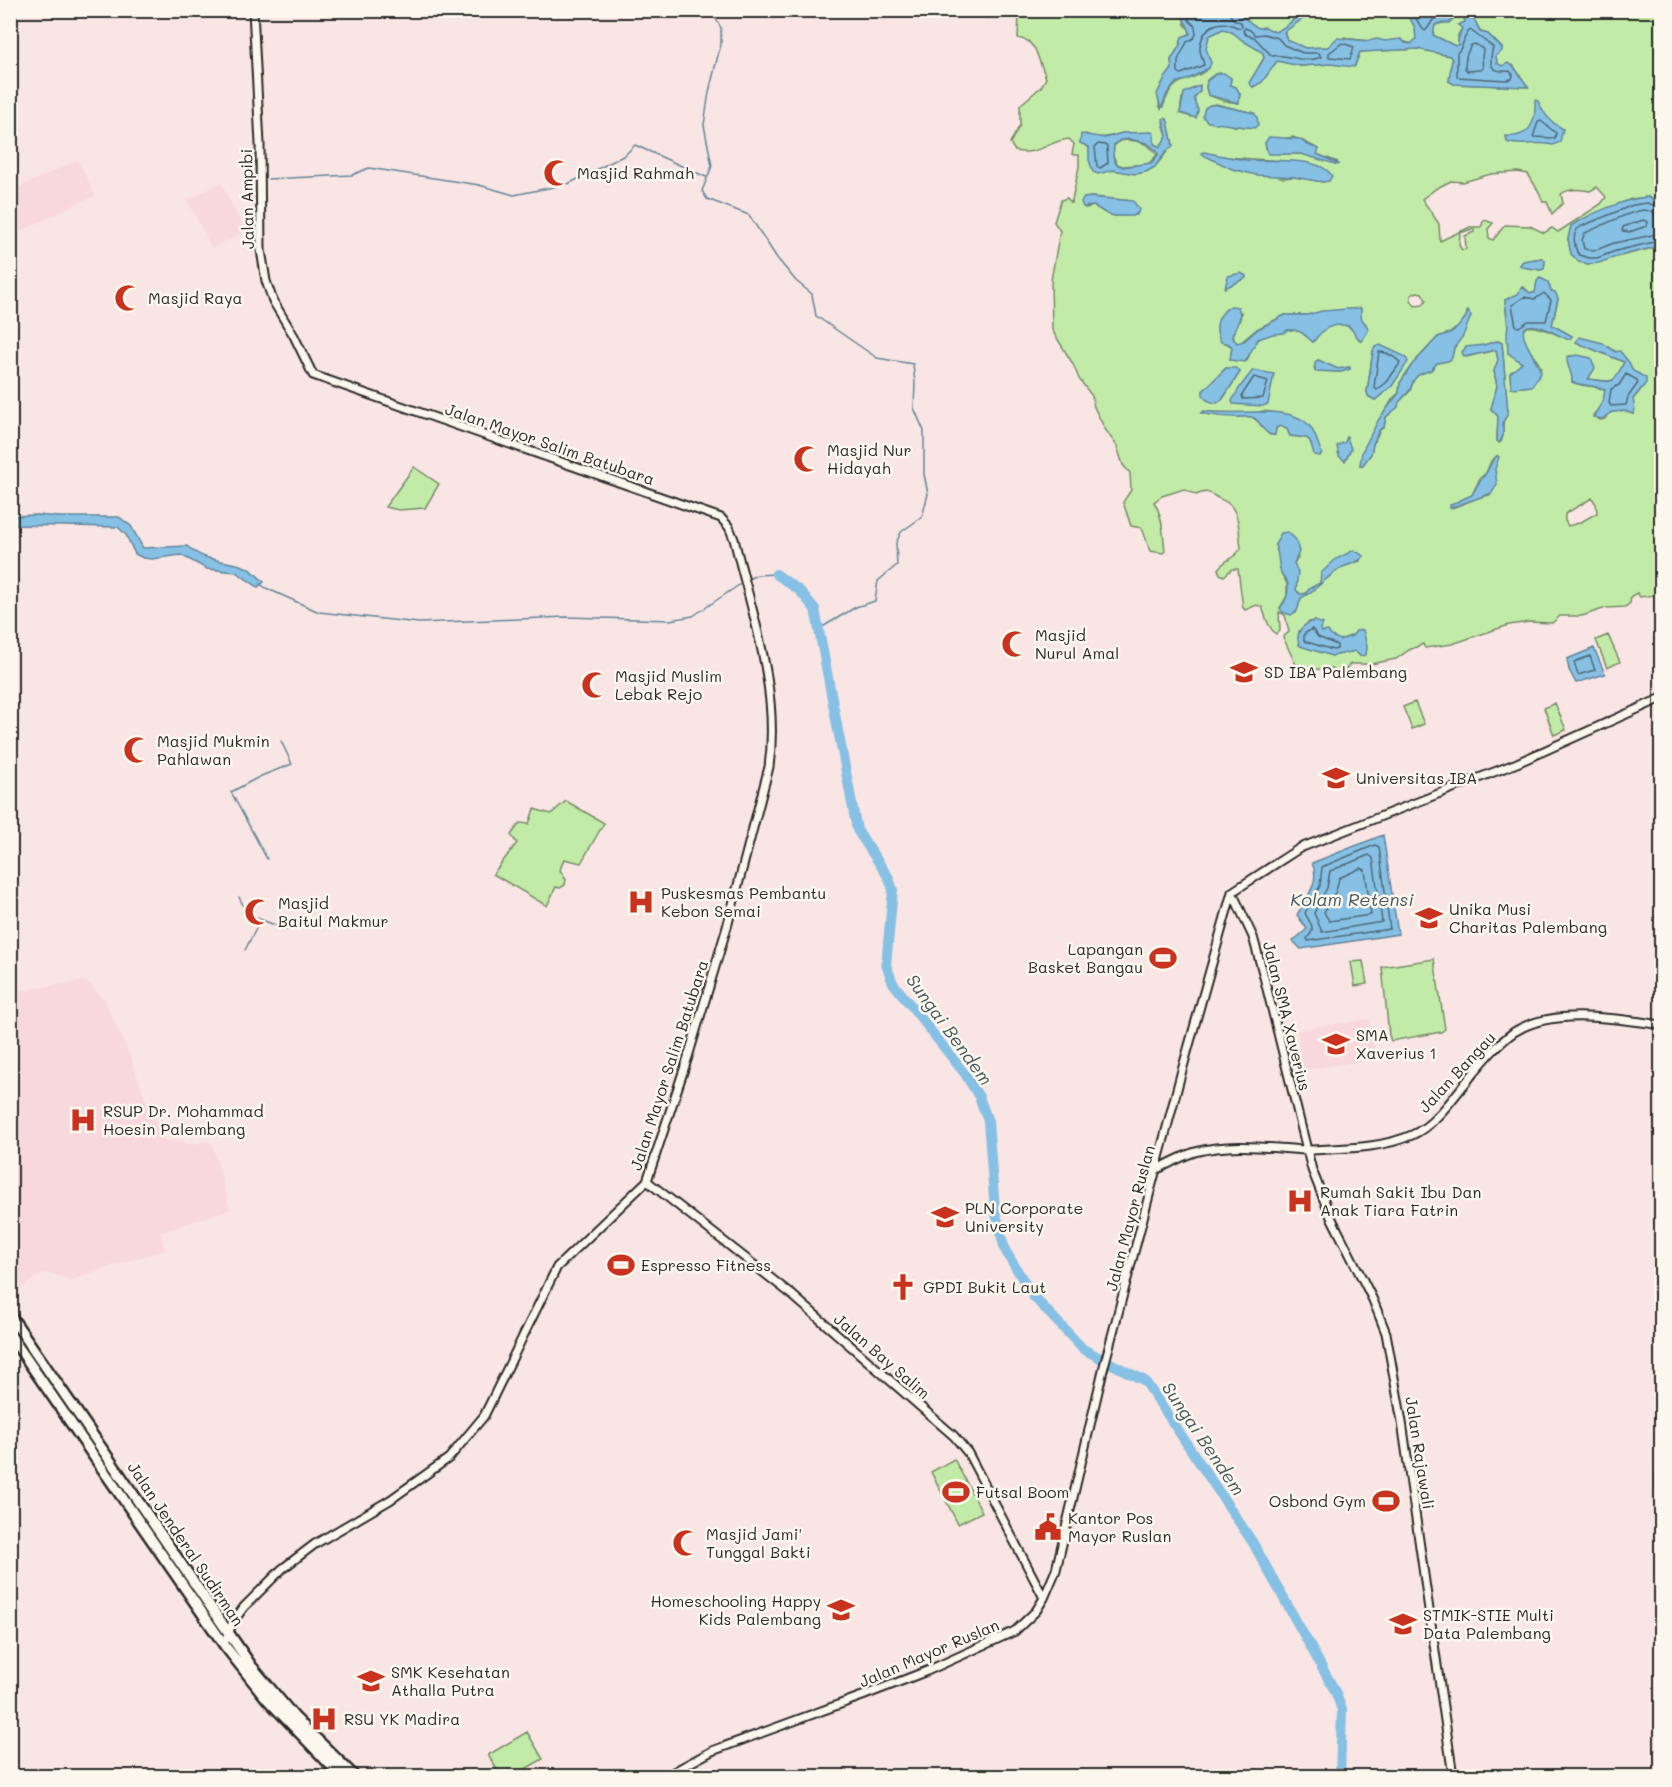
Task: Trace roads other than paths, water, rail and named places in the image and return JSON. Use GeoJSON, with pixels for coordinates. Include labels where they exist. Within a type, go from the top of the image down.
{"type":"FeatureCollection","features":[{"type":"Feature","properties":{"kind":"highway","name":"Jalan Jenderal Sudirman"},"geometry":{"type":"LineString","coordinates":[[10,1315],[47,1379],[153,1532],[268,1688],[354,1776]]}},
{"type":"Feature","properties":{"kind":"highway","name":"Jalan Jenderal Sudirman"},"geometry":{"type":"LineString","coordinates":[[10,1335],[47,1379]]}},
{"type":"Feature","properties":{"kind":"highway","name":"Jalan Jenderal Sudirman"},"geometry":{"type":"LineString","coordinates":[[153,1532],[224,1644],[267,1699],[341,1776]]}},
{"type":"Feature","properties":{"kind":"street","name":"Jalan Ampibi"},"geometry":{"type":"LineString","coordinates":[[253,10],[260,144],[261,250],[266,281],[273,301],[294,336],[313,375]]}},
{"type":"Feature","properties":{"kind":"street","name":"Jalan Mayor Salim Batubara"},"geometry":{"type":"LineString","coordinates":[[224,1644],[233,1623],[244,1607],[289,1563],[315,1544],[390,1500],[449,1458],[484,1416],[557,1267],[647,1181],[728,927],[772,748],[761,638],[731,532],[718,516],[313,375]]}},
{"type":"Feature","properties":{"kind":"street"},"geometry":{"type":"LineString","coordinates":[[1232,892],[1300,848],[1517,763],[1662,698]]}},
{"type":"Feature","properties":{"kind":"street","name":"Jalan SMA Xaverius"},"geometry":{"type":"LineString","coordinates":[[1232,892],[1253,937],[1304,1142],[1308,1150]]}},
{"type":"Feature","properties":{"kind":"street","name":"Jalan Mayor Ruslan"},"geometry":{"type":"LineString","coordinates":[[666,1776],[712,1751],[927,1671],[1015,1631],[1036,1611],[1056,1570],[1104,1369],[1181,1074],[1232,892]]}},
{"type":"Feature","properties":{"kind":"street","name":"Jalan Bangau"},"geometry":{"type":"LineString","coordinates":[[1157,1169],[1194,1152],[1210,1149],[1245,1147],[1308,1150],[1368,1146],[1390,1142],[1414,1134],[1445,1109],[1497,1046],[1514,1032],[1531,1024],[1547,1020],[1589,1017],[1662,1025]]}},
{"type":"Feature","properties":{"kind":"street","name":"Jalan Rajawali"},"geometry":{"type":"LineString","coordinates":[[1308,1150],[1316,1180],[1330,1215],[1373,1300],[1386,1333],[1403,1430],[1453,1776]]}},
{"type":"Feature","properties":{"kind":"street","name":"Jalan Bay Salim"},"geometry":{"type":"LineString","coordinates":[[647,1181],[791,1294],[954,1437],[968,1453],[1044,1598]]}},
{"type":"Feature","properties":{"kind":"water"},"geometry":{"type":"Polygon","coordinates":[[[1182,10],[1234,11],[1258,28],[1265,27],[1275,32],[1303,13],[1314,11],[1284,32],[1287,40],[1305,48],[1328,47],[1337,38],[1368,41],[1401,39],[1411,44],[1416,39],[1415,28],[1410,18],[1405,17],[1399,11],[1461,11],[1475,21],[1480,32],[1488,34],[1502,48],[1496,56],[1497,63],[1502,66],[1508,63],[1514,67],[1528,87],[1454,84],[1449,81],[1452,60],[1450,56],[1418,49],[1360,52],[1354,67],[1330,64],[1301,66],[1277,61],[1262,82],[1253,87],[1249,83],[1264,58],[1263,53],[1223,29],[1209,36],[1206,48],[1211,63],[1209,68],[1187,80],[1177,82],[1167,94],[1161,109],[1157,94],[1172,69],[1171,60],[1182,37],[1190,34],[1182,10]],[[1456,15],[1449,23],[1435,25],[1433,35],[1455,46],[1458,45],[1462,28],[1458,25],[1465,22],[1461,16],[1456,15]]]}},
{"type":"Feature","properties":{"kind":"water"},"geometry":{"type":"Polygon","coordinates":[[[1224,73],[1231,78],[1230,85],[1236,87],[1240,94],[1238,103],[1208,95],[1207,81],[1216,74],[1224,73]]]}},
{"type":"Feature","properties":{"kind":"water"},"geometry":{"type":"Polygon","coordinates":[[[1200,85],[1200,91],[1194,98],[1198,111],[1196,118],[1180,113],[1184,93],[1200,85]]]}},
{"type":"Feature","properties":{"kind":"water"},"geometry":{"type":"Polygon","coordinates":[[[1535,100],[1538,101],[1548,118],[1563,129],[1560,142],[1553,145],[1507,142],[1506,136],[1521,134],[1530,127],[1533,122],[1535,100]]]}},
{"type":"Feature","properties":{"kind":"water"},"geometry":{"type":"Polygon","coordinates":[[[1211,105],[1254,113],[1258,125],[1254,128],[1208,122],[1203,117],[1205,109],[1211,105]]]}},
{"type":"Feature","properties":{"kind":"water"},"geometry":{"type":"Polygon","coordinates":[[[1163,119],[1168,121],[1173,146],[1155,167],[1135,174],[1113,170],[1098,174],[1093,172],[1089,160],[1089,147],[1080,143],[1081,134],[1105,138],[1122,133],[1152,132],[1154,144],[1160,147],[1167,136],[1163,119]],[[1130,139],[1120,140],[1114,145],[1113,156],[1116,164],[1123,167],[1151,163],[1158,155],[1157,151],[1147,143],[1130,139]]]}},
{"type":"Feature","properties":{"kind":"water"},"geometry":{"type":"Polygon","coordinates":[[[1269,137],[1299,139],[1319,149],[1317,154],[1339,164],[1301,154],[1268,154],[1265,143],[1269,137]]]}},
{"type":"Feature","properties":{"kind":"water"},"geometry":{"type":"Polygon","coordinates":[[[1201,153],[1246,160],[1306,162],[1326,169],[1332,176],[1329,181],[1323,182],[1294,177],[1256,175],[1232,169],[1201,153]]]}},
{"type":"Feature","properties":{"kind":"water"},"geometry":{"type":"Polygon","coordinates":[[[1648,197],[1661,204],[1661,246],[1588,264],[1579,262],[1571,254],[1568,239],[1571,226],[1608,207],[1648,197]]]}},
{"type":"Feature","properties":{"kind":"water"},"geometry":{"type":"Polygon","coordinates":[[[1084,198],[1133,201],[1139,209],[1138,213],[1133,216],[1115,216],[1094,206],[1083,207],[1081,202],[1084,198]]]}},
{"type":"Feature","properties":{"kind":"water"},"geometry":{"type":"Polygon","coordinates":[[[1542,258],[1545,261],[1544,269],[1541,270],[1520,265],[1523,261],[1542,258]]]}},
{"type":"Feature","properties":{"kind":"water"},"geometry":{"type":"Polygon","coordinates":[[[1241,273],[1246,278],[1225,288],[1228,276],[1241,273]]]}},
{"type":"Feature","properties":{"kind":"water"},"geometry":{"type":"Polygon","coordinates":[[[1540,278],[1548,282],[1551,291],[1555,292],[1558,298],[1552,325],[1572,336],[1567,339],[1541,327],[1528,326],[1524,330],[1524,336],[1541,373],[1532,386],[1511,388],[1510,373],[1522,363],[1508,353],[1505,300],[1518,294],[1522,287],[1530,293],[1535,293],[1537,281],[1540,278]]]}},
{"type":"Feature","properties":{"kind":"water"},"geometry":{"type":"Polygon","coordinates":[[[1231,306],[1238,307],[1240,312],[1232,337],[1237,343],[1285,315],[1307,315],[1322,311],[1361,308],[1361,318],[1368,331],[1361,342],[1349,326],[1332,326],[1320,333],[1313,342],[1299,331],[1287,330],[1284,333],[1258,339],[1245,362],[1230,360],[1232,347],[1221,342],[1217,327],[1222,313],[1231,306]]]}},
{"type":"Feature","properties":{"kind":"water"},"geometry":{"type":"Polygon","coordinates":[[[1468,311],[1471,316],[1463,336],[1454,348],[1452,358],[1437,363],[1431,370],[1418,375],[1410,390],[1399,402],[1398,407],[1386,417],[1384,427],[1379,430],[1373,444],[1371,454],[1362,466],[1360,465],[1362,452],[1379,419],[1399,393],[1400,383],[1411,366],[1438,337],[1458,327],[1468,311]]]}},
{"type":"Feature","properties":{"kind":"water"},"geometry":{"type":"Polygon","coordinates":[[[1579,337],[1603,343],[1615,352],[1620,351],[1633,371],[1646,378],[1646,383],[1633,399],[1635,410],[1633,414],[1625,411],[1612,412],[1602,419],[1593,417],[1603,401],[1605,390],[1572,382],[1567,357],[1577,355],[1591,358],[1595,368],[1588,379],[1607,381],[1617,376],[1624,362],[1576,342],[1579,337]]]}},
{"type":"Feature","properties":{"kind":"water"},"geometry":{"type":"Polygon","coordinates":[[[1497,341],[1502,343],[1508,413],[1503,422],[1503,436],[1499,443],[1497,441],[1498,416],[1491,409],[1497,386],[1494,371],[1498,360],[1496,350],[1464,357],[1462,352],[1466,347],[1497,341]]]}},
{"type":"Feature","properties":{"kind":"water"},"geometry":{"type":"Polygon","coordinates":[[[1380,345],[1406,357],[1408,362],[1392,386],[1375,400],[1368,396],[1367,392],[1373,351],[1380,345]]]}},
{"type":"Feature","properties":{"kind":"water"},"geometry":{"type":"Polygon","coordinates":[[[1318,360],[1338,369],[1350,367],[1350,369],[1341,372],[1315,371],[1315,362],[1318,360]]]}},
{"type":"Feature","properties":{"kind":"water"},"geometry":{"type":"Polygon","coordinates":[[[1226,368],[1236,368],[1240,372],[1222,400],[1217,403],[1209,401],[1205,398],[1203,391],[1226,368]]]}},
{"type":"Feature","properties":{"kind":"water"},"geometry":{"type":"Polygon","coordinates":[[[1253,370],[1274,374],[1268,404],[1263,406],[1233,404],[1232,401],[1240,387],[1253,370]]]}},
{"type":"Feature","properties":{"kind":"water"},"geometry":{"type":"Polygon","coordinates":[[[1204,411],[1273,412],[1298,418],[1311,427],[1322,453],[1320,456],[1314,455],[1307,438],[1290,436],[1287,429],[1280,426],[1276,428],[1275,435],[1265,431],[1252,417],[1226,417],[1201,413],[1204,411]]]}},
{"type":"Feature","properties":{"kind":"water"},"geometry":{"type":"Polygon","coordinates":[[[1347,437],[1351,449],[1345,461],[1339,456],[1337,446],[1345,442],[1347,437]]]}},
{"type":"Feature","properties":{"kind":"water"},"geometry":{"type":"Polygon","coordinates":[[[1497,456],[1499,457],[1495,469],[1497,484],[1492,493],[1450,508],[1450,505],[1472,495],[1497,456]]]}},
{"type":"Feature","properties":{"kind":"water"},"geometry":{"type":"Polygon","coordinates":[[[11,516],[119,517],[131,526],[143,548],[187,546],[200,555],[243,566],[264,582],[258,587],[236,572],[207,569],[181,555],[143,558],[135,554],[126,535],[118,527],[11,525],[11,516]]]}},
{"type":"Feature","properties":{"kind":"water"},"geometry":{"type":"Polygon","coordinates":[[[1288,532],[1296,540],[1299,552],[1294,563],[1298,572],[1296,590],[1300,594],[1305,594],[1310,588],[1320,583],[1321,573],[1336,559],[1354,550],[1364,556],[1357,562],[1337,570],[1301,598],[1297,611],[1291,615],[1282,612],[1280,608],[1287,596],[1288,584],[1281,573],[1275,545],[1281,533],[1288,532]]]}},
{"type":"Feature","properties":{"kind":"water"},"geometry":{"type":"Polygon","coordinates":[[[1314,621],[1323,624],[1320,628],[1321,632],[1328,631],[1331,636],[1340,640],[1352,636],[1356,631],[1363,630],[1367,646],[1366,655],[1360,656],[1355,651],[1332,656],[1300,646],[1298,637],[1300,630],[1306,624],[1314,621]]]}},
{"type":"Feature","properties":{"kind":"water"},"geometry":{"type":"Polygon","coordinates":[[[1594,648],[1605,674],[1576,683],[1569,670],[1567,659],[1594,648]]]}},
{"type":"Feature","properties":{"kind":"water","name":"Kolam Retensi"},"geometry":{"type":"Polygon","coordinates":[[[1383,835],[1398,934],[1301,949],[1293,941],[1307,929],[1297,915],[1314,883],[1312,863],[1383,835]]]}},
{"type":"Feature","properties":{"kind":"waterway"},"geometry":{"type":"LineString","coordinates":[[711,10],[721,28],[721,43],[709,92],[704,125],[712,166],[702,191],[707,199],[749,215],[777,258],[796,281],[812,294],[816,316],[877,358],[913,364],[914,408],[924,431],[924,474],[928,494],[922,517],[901,532],[896,543],[897,565],[878,581],[875,601],[856,607],[819,629]]}},
{"type":"Feature","properties":{"kind":"waterway"},"geometry":{"type":"LineString","coordinates":[[268,179],[352,175],[369,168],[479,185],[514,195],[568,184],[625,155],[635,145],[706,177]]}},
{"type":"Feature","properties":{"kind":"waterway"},"geometry":{"type":"LineString","coordinates":[[748,579],[757,575],[776,574]]}},
{"type":"Feature","properties":{"kind":"waterway","name":"Sungai Bendem"},"geometry":{"type":"LineString","coordinates":[[776,574],[800,591],[815,609],[857,830],[889,878],[893,890],[886,965],[893,983],[965,1074],[979,1097],[988,1121],[995,1210],[1005,1250],[1033,1296],[1083,1349],[1145,1381],[1253,1543],[1335,1691],[1342,1710],[1340,1776]]}},
{"type":"Feature","properties":{"kind":"waterway"},"geometry":{"type":"LineString","coordinates":[[260,584],[319,612],[419,623],[566,617],[670,620],[693,616],[742,583]]}},
{"type":"Feature","properties":{"kind":"waterway"},"geometry":{"type":"LineString","coordinates":[[267,859],[231,792],[261,776],[292,764],[281,741]]}},
{"type":"Feature","properties":{"kind":"waterway"},"geometry":{"type":"LineString","coordinates":[[239,897],[248,915],[286,929]]}},
{"type":"Feature","properties":{"kind":"waterway"},"geometry":{"type":"LineString","coordinates":[[245,950],[258,925]]}},
{"type":"Feature","properties":{"kind":"waterway"},"geometry":{"type":"LineString","coordinates":[[1662,1439],[1657,1455],[1655,1479],[1660,1554],[1656,1569],[1662,1607]]}},
{"type":"Feature","properties":{"kind":"place","name":"Masjid Rahmah"},"geometry":{"type":"Point","coordinates":[557,173]}},
{"type":"Feature","properties":{"kind":"place","name":"Masjid Raya"},"geometry":{"type":"Point","coordinates":[128,298]}},
{"type":"Feature","properties":{"kind":"place","name":"Masjid Nur Hidayah"},"geometry":{"type":"Point","coordinates":[807,459]}},
{"type":"Feature","properties":{"kind":"place","name":"Masjid Nurul Amal"},"geometry":{"type":"Point","coordinates":[1015,644]}},
{"type":"Feature","properties":{"kind":"place","name":"SD IBA Palembang"},"geometry":{"type":"Point","coordinates":[1244,672]}},
{"type":"Feature","properties":{"kind":"place","name":"Masjid Muslim Lebak Rejo"},"geometry":{"type":"Point","coordinates":[595,685]}},
{"type":"Feature","properties":{"kind":"place","name":"Masjid Mukmin Pahlawan"},"geometry":{"type":"Point","coordinates":[137,750]}},
{"type":"Feature","properties":{"kind":"place","name":"Universitas IBA"},"geometry":{"type":"Point","coordinates":[1336,778]}},
{"type":"Feature","properties":{"kind":"place","name":"Puskesmas Pembantu Kebon Semai"},"geometry":{"type":"Point","coordinates":[641,902]}},
{"type":"Feature","properties":{"kind":"place","name":"Masjid Baitul Makmur"},"geometry":{"type":"Point","coordinates":[258,912]}},
{"type":"Feature","properties":{"kind":"place","name":"Unika Musi Charitas Palembang"},"geometry":{"type":"Point","coordinates":[1429,918]}},
{"type":"Feature","properties":{"kind":"place","name":"Lapangan Basket Bangau"},"geometry":{"type":"Point","coordinates":[1163,958]}},
{"type":"Feature","properties":{"kind":"place","name":"SMA Xaverius 1"},"geometry":{"type":"Point","coordinates":[1336,1044]}},
{"type":"Feature","properties":{"kind":"place","name":"RSUP Dr. Mohammad Hoesin Palembang"},"geometry":{"type":"Point","coordinates":[83,1120]}},
{"type":"Feature","properties":{"kind":"place","name":"Rumah Sakit Ibu Dan Anak Tiara Fatrin"},"geometry":{"type":"Point","coordinates":[1300,1201]}},
{"type":"Feature","properties":{"kind":"place","name":"PLN Corporate University"},"geometry":{"type":"Point","coordinates":[945,1217]}},
{"type":"Feature","properties":{"kind":"place","name":"Espresso Fitness"},"geometry":{"type":"Point","coordinates":[621,1265]}},
{"type":"Feature","properties":{"kind":"place","name":"GPDI Bukit Laut"},"geometry":{"type":"Point","coordinates":[903,1287]}},
{"type":"Feature","properties":{"kind":"place","name":"Futsal Boom"},"geometry":{"type":"Point","coordinates":[956,1492]}},
{"type":"Feature","properties":{"kind":"place","name":"Osbond Gym"},"geometry":{"type":"Point","coordinates":[1386,1501]}},
{"type":"Feature","properties":{"kind":"place","name":"Kantor Pos Mayor Ruslan"},"geometry":{"type":"Point","coordinates":[1048,1527]}},
{"type":"Feature","properties":{"kind":"place","name":"Masjid Jami' Tunggal Bakti"},"geometry":{"type":"Point","coordinates":[686,1543]}},
{"type":"Feature","properties":{"kind":"place","name":"Homeschooling Happy Kids Palembang"},"geometry":{"type":"Point","coordinates":[841,1610]}},
{"type":"Feature","properties":{"kind":"place","name":"STMIK-STIE Multi Data Palembang"},"geometry":{"type":"Point","coordinates":[1403,1624]}},
{"type":"Feature","properties":{"kind":"place","name":"SMK Kesehatan Athalla Putra"},"geometry":{"type":"Point","coordinates":[371,1681]}},
{"type":"Feature","properties":{"kind":"place","name":"RSU YK Madira"},"geometry":{"type":"Point","coordinates":[324,1719]}}]}
